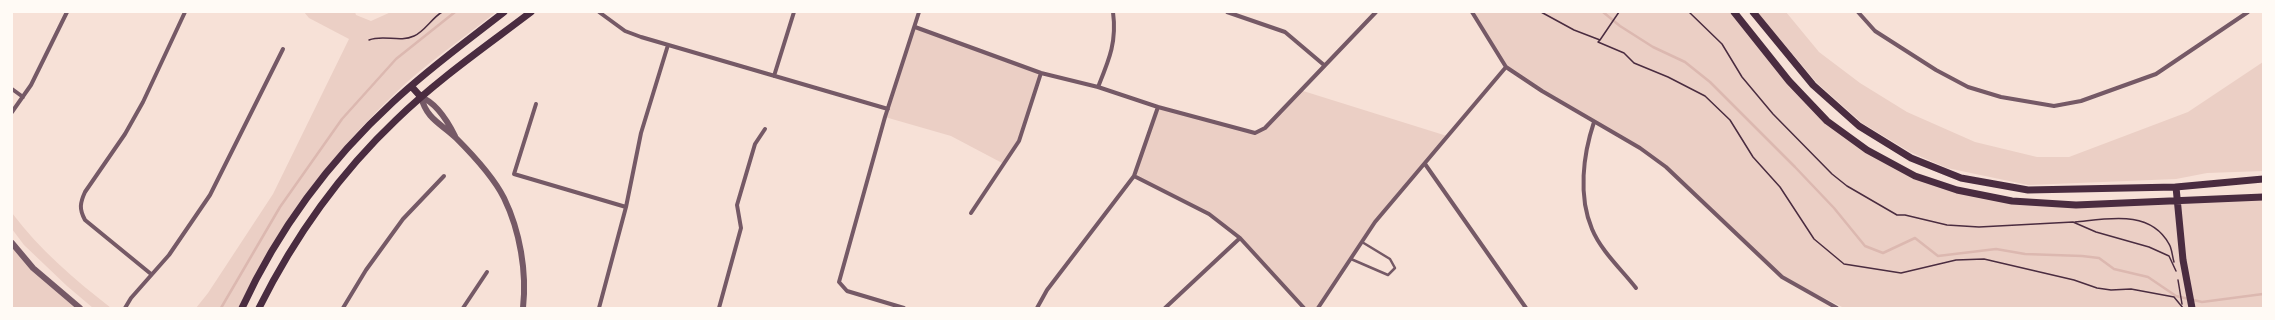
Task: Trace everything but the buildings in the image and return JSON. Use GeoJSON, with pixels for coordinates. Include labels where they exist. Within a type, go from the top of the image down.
{"type":"FeatureCollection","features":[{"type":"Feature","properties":{"kind":"main road"},"geometry":{"type":"LineString","coordinates":[[242,308],[282,234],[325,174],[378,116],[411,86],[504,12]]}},
{"type":"Feature","properties":{"kind":"main road"},"geometry":{"type":"LineString","coordinates":[[260,308],[292,249],[328,196],[376,140],[421,97],[531,12]]}},
{"type":"Feature","properties":{"kind":"main road"},"geometry":{"type":"LineString","coordinates":[[1734,12],[1789,81],[1827,121],[1867,150],[1915,176],[1957,190],[2012,201],[2076,205],[2263,197]]}},
{"type":"Feature","properties":{"kind":"main road"},"geometry":{"type":"LineString","coordinates":[[1753,12],[1813,86],[1859,126],[1911,158],[1962,178],[2028,190],[2176,187],[2263,179]]}},
{"type":"Feature","properties":{"kind":"main road"},"geometry":{"type":"LineString","coordinates":[[411,86],[421,97]]}},
{"type":"Feature","properties":{"kind":"main road"},"geometry":{"type":"LineString","coordinates":[[2176,187],[2183,260],[2192,307]]}},
{"type":"Feature","properties":{"kind":"street"},"geometry":{"type":"LineString","coordinates":[[12,112],[31,85],[67,12]]}},
{"type":"Feature","properties":{"kind":"street"},"geometry":{"type":"LineString","coordinates":[[151,274],[85,220],[80,212],[80,203],[85,192],[125,134],[143,102],[185,12]]}},
{"type":"Feature","properties":{"kind":"street"},"geometry":{"type":"LineString","coordinates":[[599,12],[625,31],[888,109]]}},
{"type":"Feature","properties":{"kind":"street"},"geometry":{"type":"LineString","coordinates":[[774,76],[794,12]]}},
{"type":"Feature","properties":{"kind":"street"},"geometry":{"type":"LineString","coordinates":[[904,308],[847,291],[839,282],[888,109],[919,12]]}},
{"type":"Feature","properties":{"kind":"street"},"geometry":{"type":"LineString","coordinates":[[1098,87],[1112,52],[1115,28],[1113,12]]}},
{"type":"Feature","properties":{"kind":"street"},"geometry":{"type":"LineString","coordinates":[[1228,12],[1285,32],[1324,65]]}},
{"type":"Feature","properties":{"kind":"street"},"geometry":{"type":"LineString","coordinates":[[915,27],[1041,73],[1098,87],[1158,107],[1255,133],[1265,128],[1376,12]]}},
{"type":"Feature","properties":{"kind":"street"},"geometry":{"type":"LineString","coordinates":[[1472,12],[1506,67],[1594,122],[1640,148],[1666,167],[1782,277],[1836,308]]}},
{"type":"Feature","properties":{"kind":"street"},"geometry":{"type":"LineString","coordinates":[[1858,12],[1875,31],[1936,70],[1968,87],[2006,99],[2054,106],[2082,101],[2156,74],[2248,12]]}},
{"type":"Feature","properties":{"kind":"street"},"geometry":{"type":"LineString","coordinates":[[599,308],[626,207],[641,133],[668,45]]}},
{"type":"Feature","properties":{"kind":"street"},"geometry":{"type":"LineString","coordinates":[[125,308],[151,274],[169,255],[210,195],[282,49]]}},
{"type":"Feature","properties":{"kind":"street"},"geometry":{"type":"LineString","coordinates":[[1318,308],[1375,222],[1506,67]]}},
{"type":"Feature","properties":{"kind":"street"},"geometry":{"type":"LineString","coordinates":[[971,213],[1020,141],[1041,73]]}},
{"type":"Feature","properties":{"kind":"street"},"geometry":{"type":"LineString","coordinates":[[12,89],[23,97]]}},
{"type":"Feature","properties":{"kind":"street"},"geometry":{"type":"LineString","coordinates":[[421,97],[424,108],[443,129],[455,136],[484,168],[504,197],[518,237],[526,286],[523,308]]}},
{"type":"Feature","properties":{"kind":"street"},"geometry":{"type":"LineString","coordinates":[[536,104],[514,174],[626,207]]}},
{"type":"Feature","properties":{"kind":"street"},"geometry":{"type":"LineString","coordinates":[[1037,308],[1047,290],[1134,176],[1158,107]]}},
{"type":"Feature","properties":{"kind":"street"},"geometry":{"type":"LineString","coordinates":[[1594,122],[1586,146],[1584,196],[1592,230],[1601,244],[1636,288]]}},
{"type":"Feature","properties":{"kind":"street"},"geometry":{"type":"LineString","coordinates":[[720,308],[741,228],[737,205],[755,144],[765,129]]}},
{"type":"Feature","properties":{"kind":"street"},"geometry":{"type":"LineString","coordinates":[[1425,164],[1526,308]]}},
{"type":"Feature","properties":{"kind":"street"},"geometry":{"type":"LineString","coordinates":[[344,308],[366,270],[403,219],[444,176]]}},
{"type":"Feature","properties":{"kind":"street"},"geometry":{"type":"LineString","coordinates":[[1134,176],[1209,214],[1240,238],[1304,308]]}},
{"type":"Feature","properties":{"kind":"street"},"geometry":{"type":"LineString","coordinates":[[1165,308],[1240,238]]}},
{"type":"Feature","properties":{"kind":"street"},"geometry":{"type":"LineString","coordinates":[[12,242],[33,268],[80,308]]}},
{"type":"Feature","properties":{"kind":"street"},"geometry":{"type":"LineString","coordinates":[[463,308],[487,272]]}},
{"type":"Feature","properties":{"kind":"lane"},"geometry":{"type":"LineString","coordinates":[[1351,259],[1388,275],[1395,268],[1390,258],[1362,242]]}},
{"type":"Feature","properties":{"kind":"path"},"geometry":{"type":"LineString","coordinates":[[369,40],[378,36],[393,39],[415,36],[442,12]]}},
{"type":"Feature","properties":{"kind":"path"},"geometry":{"type":"LineString","coordinates":[[1541,12],[1574,30],[1600,40]]}},
{"type":"Feature","properties":{"kind":"path"},"geometry":{"type":"LineString","coordinates":[[1600,40],[1619,12]]}},
{"type":"Feature","properties":{"kind":"path"},"geometry":{"type":"LineString","coordinates":[[1600,40],[1598,42],[1624,52],[1634,63],[1668,76],[1705,96],[1730,120],[1753,157],[1780,187],[1814,239],[1844,264],[1902,273],[1956,260],[1984,259],[2074,280],[2097,288],[2111,290],[2132,289],[2174,297],[2182,304]]}},
{"type":"Feature","properties":{"kind":"path"},"geometry":{"type":"LineString","coordinates":[[2073,222],[2124,218],[2143,220],[2157,230],[2170,244],[2174,264]]}},
{"type":"Feature","properties":{"kind":"path"},"geometry":{"type":"LineString","coordinates":[[2180,291],[2183,308]]}},
{"type":"Feature","properties":{"kind":"shaded area"},"geometry":{"type":"Polygon","coordinates":[[[304,12],[355,12],[356,15],[371,21],[391,12],[496,12],[406,83],[356,133],[311,187],[291,216],[255,276],[239,308],[196,308],[208,293],[273,194],[349,39],[309,18],[304,12]]]}},
{"type":"Feature","properties":{"kind":"shaded area"},"geometry":{"type":"Polygon","coordinates":[[[1472,12],[1734,12],[1827,121],[1867,150],[1915,176],[2012,201],[2076,205],[2263,197],[2263,308],[1844,308],[1782,277],[1666,167],[1506,67],[1472,12]]]}},
{"type":"Feature","properties":{"kind":"shaded area"},"geometry":{"type":"Polygon","coordinates":[[[1757,12],[1786,12],[1819,52],[1860,83],[1907,112],[1975,142],[2037,157],[2069,157],[2188,112],[2263,62],[2263,171],[2207,173],[2176,179],[2028,185],[1947,168],[1910,152],[1862,123],[1817,83],[1757,12]]]}},
{"type":"Feature","properties":{"kind":"shaded area"},"geometry":{"type":"Polygon","coordinates":[[[915,27],[1041,73],[1019,141],[1004,164],[951,136],[885,117],[915,27]]]}},
{"type":"Feature","properties":{"kind":"shaded area"},"geometry":{"type":"Polygon","coordinates":[[[1300,90],[1447,136],[1375,222],[1318,308],[1304,308],[1240,238],[1209,214],[1134,176],[1158,107],[1255,133],[1265,128],[1300,90]]]}},
{"type":"Feature","properties":{"kind":"shaded area"},"geometry":{"type":"Polygon","coordinates":[[[12,213],[23,227],[58,264],[111,308],[93,308],[67,286],[24,245],[12,229],[12,213]]]}},
{"type":"Feature","properties":{"kind":"shaded area"},"geometry":{"type":"Polygon","coordinates":[[[12,243],[33,268],[80,308],[12,308],[12,243]]]}},
{"type":"Feature","properties":{"kind":"waterway"},"geometry":{"type":"LineString","coordinates":[[221,308],[280,207],[342,119],[396,59],[455,12]]}},
{"type":"Feature","properties":{"kind":"waterway"},"geometry":{"type":"LineString","coordinates":[[1603,12],[1620,26],[1653,47],[1685,62],[1710,82],[1834,208],[1865,246],[1883,253],[1915,238],[1938,256],[1996,249],[2025,254],[2099,258],[2114,269],[2148,277],[2176,296],[2202,302],[2263,294]]}}]}
